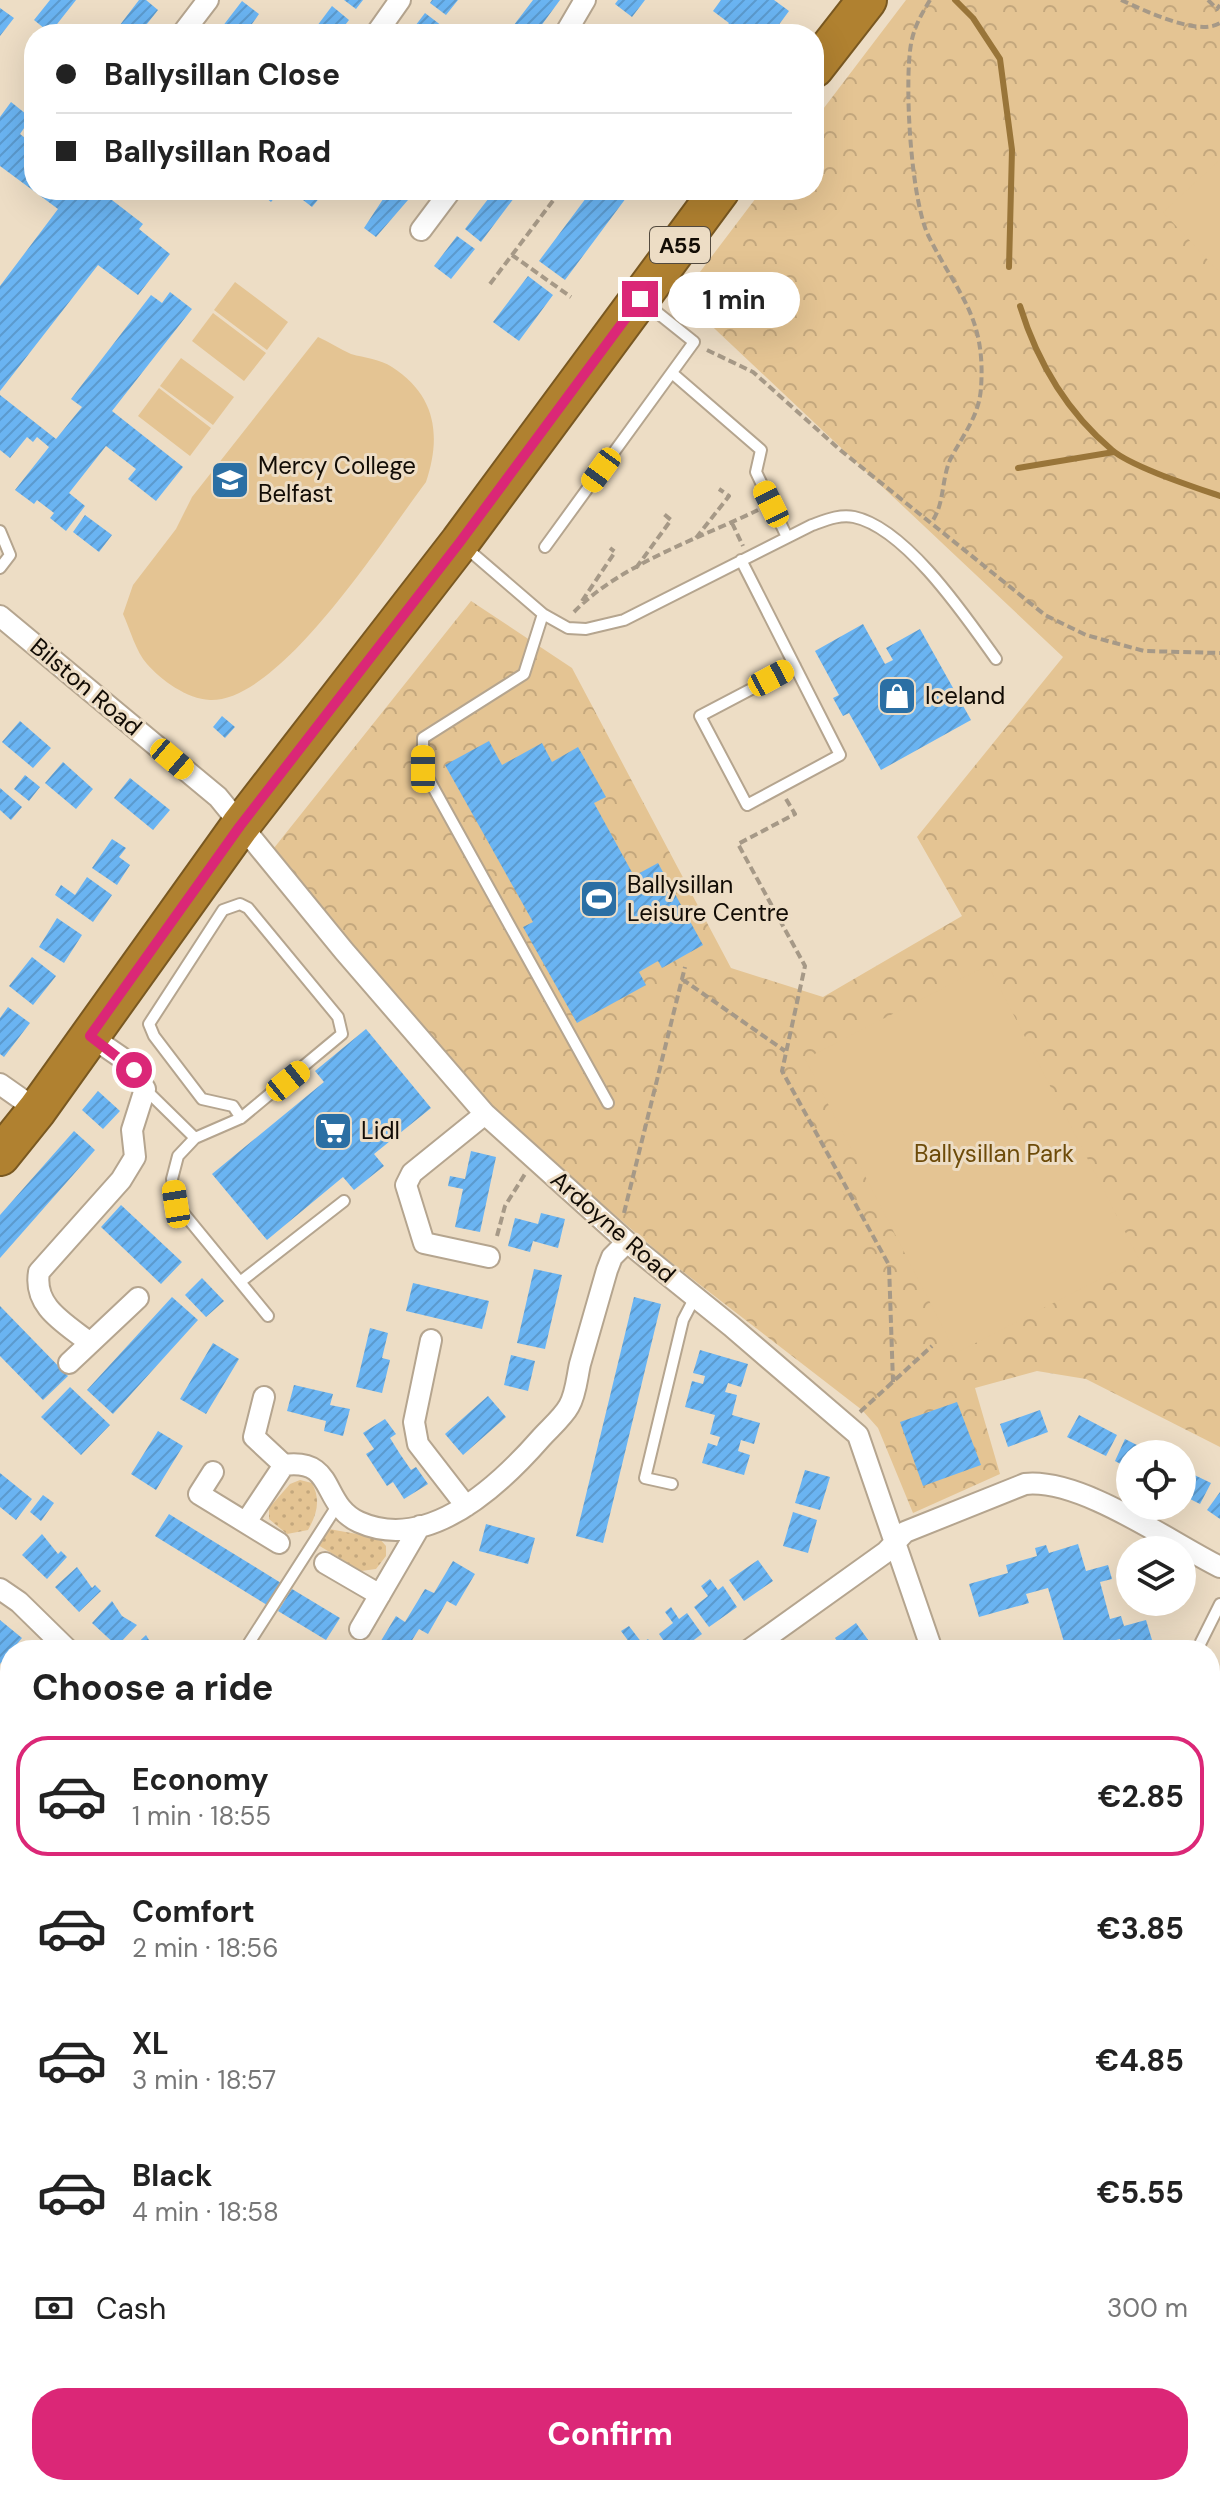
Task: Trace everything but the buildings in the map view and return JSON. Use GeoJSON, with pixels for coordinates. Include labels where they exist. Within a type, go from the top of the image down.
{"type":"FeatureCollection","features":[{"type":"Feature","properties":{"kind":"highway"},"geometry":{"type":"LineString","coordinates":[[824,53],[858,3]]}},
{"type":"Feature","properties":{"kind":"highway","name":"A55"},"geometry":{"type":"LineString","coordinates":[[0,1156],[37,1110],[240,826],[460,542],[713,200]]}},
{"type":"Feature","properties":{"kind":"street"},"geometry":{"type":"LineString","coordinates":[[190,24],[208,0]]}},
{"type":"Feature","properties":{"kind":"street"},"geometry":{"type":"LineString","coordinates":[[383,24],[400,0]]}},
{"type":"Feature","properties":{"kind":"street"},"geometry":{"type":"LineString","coordinates":[[571,24],[585,0]]}},
{"type":"Feature","properties":{"kind":"street"},"geometry":{"type":"LineString","coordinates":[[421,230],[444,200]]}},
{"type":"Feature","properties":{"kind":"street","name":"Bilston Road"},"geometry":{"type":"LineString","coordinates":[[0,616],[218,797],[240,826]]}},
{"type":"Feature","properties":{"kind":"street","name":"Ardoyne Road"},"geometry":{"type":"LineString","coordinates":[[240,826],[485,1114],[622,1238],[858,1435],[929,1640]]}},
{"type":"Feature","properties":{"kind":"street"},"geometry":{"type":"LineString","coordinates":[[90,1036],[128,1062],[145,1089],[132,1130],[135,1157],[121,1180],[39,1272],[36,1287],[45,1306],[90,1343]]}},
{"type":"Feature","properties":{"kind":"street"},"geometry":{"type":"LineString","coordinates":[[0,1084],[37,1110]]}},
{"type":"Feature","properties":{"kind":"street"},"geometry":{"type":"LineString","coordinates":[[485,1114],[412,1173],[406,1185],[424,1243],[489,1257]]}},
{"type":"Feature","properties":{"kind":"street"},"geometry":{"type":"LineString","coordinates":[[246,1522],[284,1465],[303,1462],[320,1471],[343,1514],[363,1524],[394,1529],[420,1526],[448,1517],[466,1506],[528,1453],[569,1406],[607,1270],[622,1238]]}},
{"type":"Feature","properties":{"kind":"street"},"geometry":{"type":"LineString","coordinates":[[69,1363],[138,1298]]}},
{"type":"Feature","properties":{"kind":"street"},"geometry":{"type":"LineString","coordinates":[[431,1340],[414,1422],[418,1444],[466,1506]]}},
{"type":"Feature","properties":{"kind":"street"},"geometry":{"type":"LineString","coordinates":[[264,1397],[254,1437],[284,1465]]}},
{"type":"Feature","properties":{"kind":"street"},"geometry":{"type":"LineString","coordinates":[[213,1472],[199,1494],[279,1543]]}},
{"type":"Feature","properties":{"kind":"street"},"geometry":{"type":"LineString","coordinates":[[762,1640],[905,1532],[1025,1484],[1045,1481],[1083,1493],[1220,1567]]}},
{"type":"Feature","properties":{"kind":"street"},"geometry":{"type":"LineString","coordinates":[[360,1629],[420,1526]]}},
{"type":"Feature","properties":{"kind":"street"},"geometry":{"type":"LineString","coordinates":[[325,1563],[380,1595]]}},
{"type":"Feature","properties":{"kind":"street"},"geometry":{"type":"LineString","coordinates":[[0,1589],[19,1602],[58,1640]]}},
{"type":"Feature","properties":{"kind":"lane"},"geometry":{"type":"LineString","coordinates":[[545,547],[694,342],[640,299]]}},
{"type":"Feature","properties":{"kind":"lane"},"geometry":{"type":"LineString","coordinates":[[672,373],[761,450],[756,472],[787,537]]}},
{"type":"Feature","properties":{"kind":"lane"},"geometry":{"type":"LineString","coordinates":[[460,542],[543,614],[564,626],[586,629],[624,620],[787,537],[844,515],[870,522],[927,570],[996,659]]}},
{"type":"Feature","properties":{"kind":"lane"},"geometry":{"type":"LineString","coordinates":[[0,531],[10,555],[0,568]]}},
{"type":"Feature","properties":{"kind":"lane"},"geometry":{"type":"LineString","coordinates":[[745,558],[840,755],[747,805],[700,716],[795,666]]}},
{"type":"Feature","properties":{"kind":"lane"},"geometry":{"type":"LineString","coordinates":[[543,614],[524,674],[423,738],[423,769],[608,1103]]}},
{"type":"Feature","properties":{"kind":"lane"},"geometry":{"type":"LineString","coordinates":[[241,1118],[233,1106],[202,1099],[154,1036],[149,1024],[223,910],[233,904],[248,908],[338,1017],[342,1034],[241,1118],[195,1138],[178,1156],[172,1179],[176,1204],[268,1316]]}},
{"type":"Feature","properties":{"kind":"lane"},"geometry":{"type":"LineString","coordinates":[[145,1089],[195,1138]]}},
{"type":"Feature","properties":{"kind":"lane"},"geometry":{"type":"LineString","coordinates":[[240,1282],[344,1201]]}},
{"type":"Feature","properties":{"kind":"lane"},"geometry":{"type":"LineString","coordinates":[[672,1484],[645,1478],[683,1320],[695,1297]]}},
{"type":"Feature","properties":{"kind":"lane"},"geometry":{"type":"LineString","coordinates":[[251,1640],[337,1506]]}},
{"type":"Feature","properties":{"kind":"lane"},"geometry":{"type":"LineString","coordinates":[[1202,1640],[1220,1604]]}},
{"type":"Feature","properties":{"kind":"path"},"geometry":{"type":"LineString","coordinates":[[930,0],[916,23],[910,48],[913,159],[920,214],[929,237],[966,297],[978,329],[981,360],[981,391],[975,414],[949,462],[938,513],[931,523]]}},
{"type":"Feature","properties":{"kind":"path"},"geometry":{"type":"LineString","coordinates":[[1121,0],[1175,21],[1201,27],[1220,23]]}},
{"type":"Feature","properties":{"kind":"path"},"geometry":{"type":"LineString","coordinates":[[1208,0],[1217,9],[1220,5]]}},
{"type":"Feature","properties":{"kind":"path"},"geometry":{"type":"LineString","coordinates":[[490,284],[553,200]]}},
{"type":"Feature","properties":{"kind":"path"},"geometry":{"type":"LineString","coordinates":[[512,255],[571,297]]}},
{"type":"Feature","properties":{"kind":"path"},"geometry":{"type":"LineString","coordinates":[[694,342],[753,372],[839,449],[1045,615],[1086,635],[1144,651],[1220,653]]}},
{"type":"Feature","properties":{"kind":"path"},"geometry":{"type":"LineString","coordinates":[[693,542],[729,496],[719,489]]}},
{"type":"Feature","properties":{"kind":"path"},"geometry":{"type":"LineString","coordinates":[[574,613],[603,588],[635,569],[771,504]]}},
{"type":"Feature","properties":{"kind":"path"},"geometry":{"type":"LineString","coordinates":[[635,569],[671,520],[664,514]]}},
{"type":"Feature","properties":{"kind":"path"},"geometry":{"type":"LineString","coordinates":[[732,523],[745,558]]}},
{"type":"Feature","properties":{"kind":"path"},"geometry":{"type":"LineString","coordinates":[[564,626],[615,552],[610,548]]}},
{"type":"Feature","properties":{"kind":"path"},"geometry":{"type":"LineString","coordinates":[[780,787],[795,814],[738,844],[805,966],[782,1071],[889,1265],[893,1382]]}},
{"type":"Feature","properties":{"kind":"path"},"geometry":{"type":"LineString","coordinates":[[622,1238],[685,967]]}},
{"type":"Feature","properties":{"kind":"path"},"geometry":{"type":"LineString","coordinates":[[682,979],[785,1051]]}},
{"type":"Feature","properties":{"kind":"path"},"geometry":{"type":"LineString","coordinates":[[497,1236],[505,1206],[518,1182],[537,1161]]}},
{"type":"Feature","properties":{"kind":"path"},"geometry":{"type":"LineString","coordinates":[[846,1425],[932,1346]]}},
{"type":"Feature","properties":{"kind":"green space","name":"Ballysillan Park"},"geometry":{"type":"Polygon","coordinates":[[[906,0],[1220,0],[1220,1447],[1086,1379],[1037,1371],[975,1388],[1000,1474],[913,1513],[878,1428],[862,1410],[664,1257],[513,1128],[349,947],[274,848],[471,601],[572,668],[731,968],[823,997],[962,916],[917,837],[1063,657],[681,297],[754,200],[824,200],[824,108],[906,0]]]}},
{"type":"Feature","properties":{"kind":"green space"},"geometry":{"type":"Polygon","coordinates":[[[1220,160],[1220,273],[1163,212],[1220,160]]]}},
{"type":"Feature","properties":{"kind":"green space"},"geometry":{"type":"Polygon","coordinates":[[[235,282],[288,322],[267,350],[214,310],[235,282]]]}},
{"type":"Feature","properties":{"kind":"green space"},"geometry":{"type":"Polygon","coordinates":[[[213,313],[266,353],[244,381],[192,341],[213,313]]]}},
{"type":"Feature","properties":{"kind":"green space"},"geometry":{"type":"Polygon","coordinates":[[[318,337],[351,354],[387,364],[407,378],[418,391],[432,418],[434,433],[426,482],[358,575],[299,646],[268,674],[238,693],[210,700],[192,696],[160,676],[140,653],[123,614],[133,585],[176,529],[192,497],[318,337]]]}},
{"type":"Feature","properties":{"kind":"green space"},"geometry":{"type":"Polygon","coordinates":[[[181,358],[234,397],[213,425],[160,386],[181,358]]]}},
{"type":"Feature","properties":{"kind":"green space"},"geometry":{"type":"Polygon","coordinates":[[[159,388],[211,428],[190,456],[138,416],[159,388]]]}},
{"type":"Feature","properties":{"kind":"green space"},"geometry":{"type":"Polygon","coordinates":[[[988,965],[1139,1259],[956,1353],[805,1059],[988,965]]]}},
{"type":"Feature","properties":{"kind":"green space"},"geometry":{"type":"Polygon","coordinates":[[[300,1480],[312,1483],[317,1501],[316,1513],[308,1530],[287,1534],[269,1519],[269,1508],[290,1484],[300,1480]]]}},
{"type":"Feature","properties":{"kind":"green space"},"geometry":{"type":"Polygon","coordinates":[[[329,1529],[379,1538],[386,1546],[386,1556],[376,1569],[361,1571],[318,1545],[329,1529]]]}},
{"type":"Feature","properties":{"kind":"waterway"},"geometry":{"type":"LineString","coordinates":[[955,0],[973,18],[1000,59],[1012,150],[1009,267]]}},
{"type":"Feature","properties":{"kind":"waterway"},"geometry":{"type":"LineString","coordinates":[[1020,306],[1045,366],[1068,402],[1096,435],[1112,450],[1134,463],[1220,496]]}},
{"type":"Feature","properties":{"kind":"waterway"},"geometry":{"type":"LineString","coordinates":[[1018,468],[1114,452]]}},
{"type":"Feature","properties":{"kind":"place","name":"Mercy College Belfast"},"geometry":{"type":"Point","coordinates":[230,480]}},
{"type":"Feature","properties":{"kind":"place","name":"Iceland"},"geometry":{"type":"Point","coordinates":[897,696]}},
{"type":"Feature","properties":{"kind":"place","name":"Ballysillan Leisure Centre"},"geometry":{"type":"Point","coordinates":[599,899]}},
{"type":"Feature","properties":{"kind":"place","name":"Lidl"},"geometry":{"type":"Point","coordinates":[333,1131]}},
{"type":"Feature","properties":{"kind":"route"},"geometry":{"type":"LineString","coordinates":[[134,1070],[128,1062],[90,1036],[240,826],[460,542],[489,498],[640,299]]}}]}
